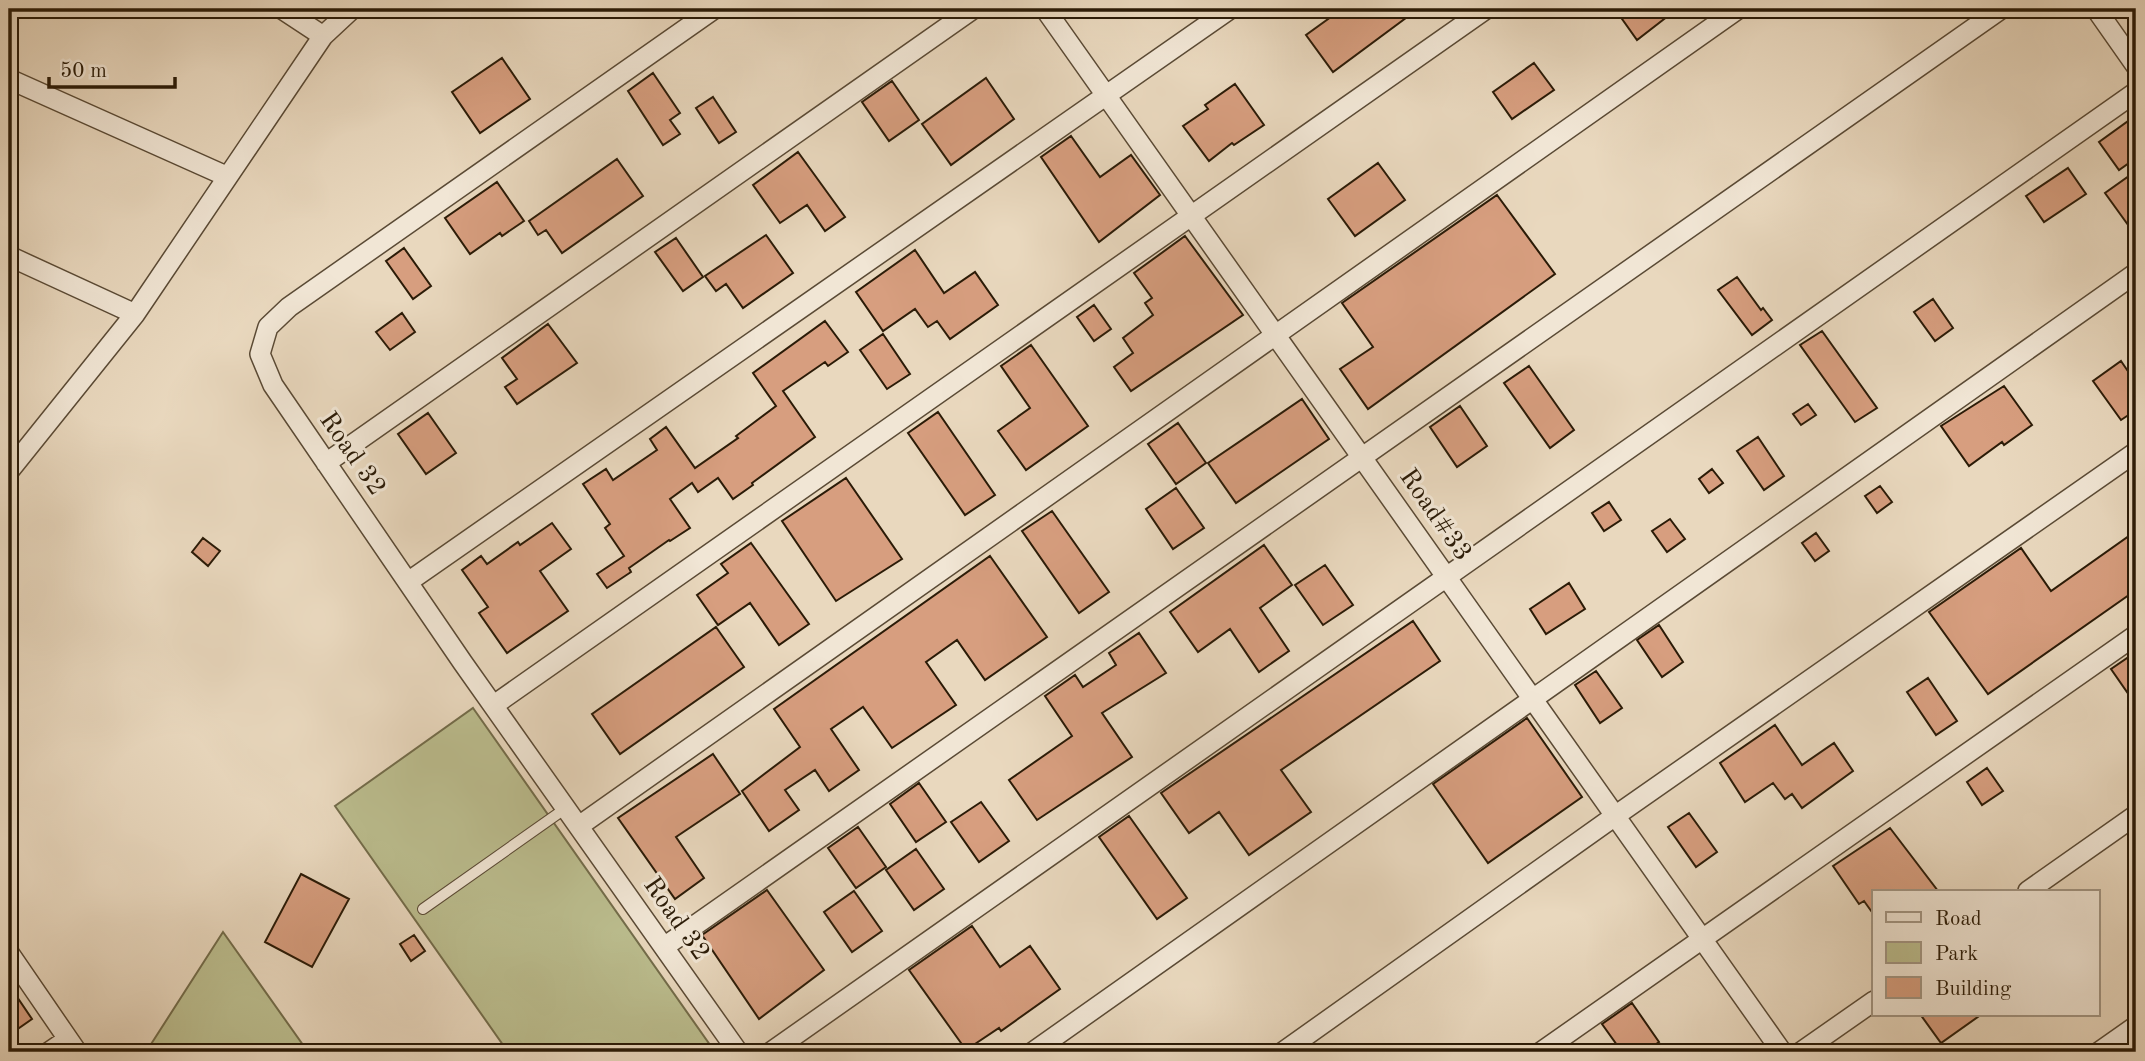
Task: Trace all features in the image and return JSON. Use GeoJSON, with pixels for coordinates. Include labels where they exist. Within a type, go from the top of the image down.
{"type":"FeatureCollection","features":[{"type":"Feature","properties":{"kind":"street"},"geometry":{"type":"LineString","coordinates":[[282,9],[323,36]]}},
{"type":"Feature","properties":{"kind":"street"},"geometry":{"type":"LineString","coordinates":[[9,471],[135,314],[323,36],[352,9]]}},
{"type":"Feature","properties":{"kind":"street","name":"Road 32"},"geometry":{"type":"LineString","coordinates":[[714,9],[289,307],[268,327],[260,354],[273,385],[326,463],[738,1052]]}},
{"type":"Feature","properties":{"kind":"street"},"geometry":{"type":"LineString","coordinates":[[326,463],[973,9]]}},
{"type":"Feature","properties":{"kind":"street","name":"Road#33"},"geometry":{"type":"LineString","coordinates":[[1045,9],[1782,1052]]}},
{"type":"Feature","properties":{"kind":"street"},"geometry":{"type":"LineString","coordinates":[[408,582],[1230,9]]}},
{"type":"Feature","properties":{"kind":"street"},"geometry":{"type":"LineString","coordinates":[[494,705],[1486,9]]}},
{"type":"Feature","properties":{"kind":"street"},"geometry":{"type":"LineString","coordinates":[[579,826],[1738,9]]}},
{"type":"Feature","properties":{"kind":"street"},"geometry":{"type":"LineString","coordinates":[[664,947],[2001,9]]}},
{"type":"Feature","properties":{"kind":"street"},"geometry":{"type":"LineString","coordinates":[[2096,9],[2136,66]]}},
{"type":"Feature","properties":{"kind":"street"},"geometry":{"type":"LineString","coordinates":[[9,79],[226,176]]}},
{"type":"Feature","properties":{"kind":"street"},"geometry":{"type":"LineString","coordinates":[[771,1052],[2136,92]]}},
{"type":"Feature","properties":{"kind":"street"},"geometry":{"type":"LineString","coordinates":[[9,256],[135,314]]}},
{"type":"Feature","properties":{"kind":"street"},"geometry":{"type":"LineString","coordinates":[[1033,1052],[2136,273]]}},
{"type":"Feature","properties":{"kind":"street"},"geometry":{"type":"LineString","coordinates":[[1283,1052],[2136,452]]}},
{"type":"Feature","properties":{"kind":"street"},"geometry":{"type":"LineString","coordinates":[[1541,1052],[2136,635]]}},
{"type":"Feature","properties":{"kind":"street"},"geometry":{"type":"LineString","coordinates":[[2029,890],[2136,815]]}},
{"type":"Feature","properties":{"kind":"street"},"geometry":{"type":"LineString","coordinates":[[9,953],[72,1046],[49,1052]]}},
{"type":"Feature","properties":{"kind":"street"},"geometry":{"type":"LineString","coordinates":[[1801,1052],[1872,1001]]}},
{"type":"Feature","properties":{"kind":"street"},"geometry":{"type":"LineString","coordinates":[[2099,1052],[2136,1026]]}},
{"type":"Feature","properties":{"kind":"lane"},"geometry":{"type":"LineString","coordinates":[[423,909],[566,808]]}},
{"type":"Feature","properties":{"kind":"green space"},"geometry":{"type":"Polygon","coordinates":[[[473,708],[715,1052],[508,1052],[335,806],[473,708]]]}},
{"type":"Feature","properties":{"kind":"green space"},"geometry":{"type":"Polygon","coordinates":[[[223,932],[308,1052],[146,1052],[223,932]]]}},
{"type":"Feature","properties":{"kind":"building"},"geometry":{"type":"Polygon","coordinates":[[[1342,9],[1418,9],[1333,72],[1306,35],[1342,9]]]}},
{"type":"Feature","properties":{"kind":"building"},"geometry":{"type":"Polygon","coordinates":[[[1615,9],[1677,9],[1637,40],[1615,9]]]}},
{"type":"Feature","properties":{"kind":"building"},"geometry":{"type":"Polygon","coordinates":[[[502,58],[530,99],[480,133],[452,92],[502,58]]]}},
{"type":"Feature","properties":{"kind":"building"},"geometry":{"type":"Polygon","coordinates":[[[1534,63],[1554,90],[1512,119],[1493,92],[1534,63]]]}},
{"type":"Feature","properties":{"kind":"building"},"geometry":{"type":"Polygon","coordinates":[[[653,73],[680,113],[670,120],[680,134],[663,145],[628,91],[653,73]]]}},
{"type":"Feature","properties":{"kind":"building"},"geometry":{"type":"Polygon","coordinates":[[[986,78],[1014,119],[951,165],[922,124],[986,78]]]}},
{"type":"Feature","properties":{"kind":"building"},"geometry":{"type":"Polygon","coordinates":[[[892,81],[919,120],[889,141],[862,102],[892,81]]]}},
{"type":"Feature","properties":{"kind":"building"},"geometry":{"type":"Polygon","coordinates":[[[1235,84],[1264,125],[1234,145],[1232,143],[1209,161],[1183,126],[1208,109],[1205,105],[1235,84]]]}},
{"type":"Feature","properties":{"kind":"building"},"geometry":{"type":"Polygon","coordinates":[[[713,97],[736,132],[719,143],[696,108],[713,97]]]}},
{"type":"Feature","properties":{"kind":"building"},"geometry":{"type":"Polygon","coordinates":[[[2131,119],[2136,126],[2136,158],[2119,170],[2099,142],[2131,119]]]}},
{"type":"Feature","properties":{"kind":"building"},"geometry":{"type":"Polygon","coordinates":[[[1071,136],[1100,177],[1131,155],[1160,195],[1099,242],[1041,157],[1071,136]]]}},
{"type":"Feature","properties":{"kind":"building"},"geometry":{"type":"Polygon","coordinates":[[[798,152],[845,217],[825,231],[807,205],[780,223],[753,185],[798,152]]]}},
{"type":"Feature","properties":{"kind":"building"},"geometry":{"type":"Polygon","coordinates":[[[617,159],[643,196],[562,253],[546,230],[538,235],[529,221],[617,159]]]}},
{"type":"Feature","properties":{"kind":"building"},"geometry":{"type":"Polygon","coordinates":[[[1378,163],[1405,200],[1355,236],[1328,199],[1378,163]]]}},
{"type":"Feature","properties":{"kind":"building"},"geometry":{"type":"Polygon","coordinates":[[[2068,168],[2086,194],[2044,222],[2026,196],[2068,168]]]}},
{"type":"Feature","properties":{"kind":"building"},"geometry":{"type":"Polygon","coordinates":[[[2136,171],[2136,236],[2105,193],[2136,171]]]}},
{"type":"Feature","properties":{"kind":"building"},"geometry":{"type":"Polygon","coordinates":[[[497,182],[524,221],[502,236],[500,233],[470,254],[445,218],[497,182]]]}},
{"type":"Feature","properties":{"kind":"building"},"geometry":{"type":"Polygon","coordinates":[[[1497,195],[1555,274],[1368,409],[1340,369],[1373,347],[1342,303],[1497,195]]]}},
{"type":"Feature","properties":{"kind":"building"},"geometry":{"type":"Polygon","coordinates":[[[766,235],[793,273],[743,308],[726,284],[716,291],[705,276],[766,235]]]}},
{"type":"Feature","properties":{"kind":"building"},"geometry":{"type":"Polygon","coordinates":[[[1185,236],[1243,315],[1131,391],[1114,367],[1133,353],[1123,338],[1153,315],[1145,303],[1152,298],[1134,273],[1185,236]]]}},
{"type":"Feature","properties":{"kind":"building"},"geometry":{"type":"Polygon","coordinates":[[[676,238],[703,277],[683,291],[655,252],[676,238]]]}},
{"type":"Feature","properties":{"kind":"building"},"geometry":{"type":"Polygon","coordinates":[[[404,248],[431,286],[413,299],[386,261],[404,248]]]}},
{"type":"Feature","properties":{"kind":"building"},"geometry":{"type":"Polygon","coordinates":[[[915,250],[944,293],[975,272],[998,305],[950,339],[937,321],[928,327],[915,309],[883,331],[856,292],[915,250]]]}},
{"type":"Feature","properties":{"kind":"building"},"geometry":{"type":"Polygon","coordinates":[[[1737,277],[1761,310],[1763,308],[1772,320],[1752,335],[1718,290],[1737,277]]]}},
{"type":"Feature","properties":{"kind":"building"},"geometry":{"type":"Polygon","coordinates":[[[1933,299],[1953,328],[1935,341],[1914,312],[1933,299]]]}},
{"type":"Feature","properties":{"kind":"building"},"geometry":{"type":"Polygon","coordinates":[[[1094,305],[1111,329],[1094,341],[1077,317],[1094,305]]]}},
{"type":"Feature","properties":{"kind":"building"},"geometry":{"type":"Polygon","coordinates":[[[402,313],[415,332],[390,350],[376,332],[402,313]]]}},
{"type":"Feature","properties":{"kind":"building"},"geometry":{"type":"Polygon","coordinates":[[[825,321],[848,352],[828,366],[825,362],[783,391],[815,437],[733,499],[718,478],[698,492],[692,483],[670,499],[690,528],[629,568],[631,572],[607,588],[597,574],[624,556],[605,528],[610,524],[583,484],[606,469],[613,480],[657,450],[650,439],[666,427],[695,468],[738,438],[736,436],[776,406],[753,373],[825,321]]]}},
{"type":"Feature","properties":{"kind":"building"},"geometry":{"type":"Polygon","coordinates":[[[548,324],[577,363],[517,404],[505,387],[517,379],[502,358],[548,324]]]}},
{"type":"Feature","properties":{"kind":"building"},"geometry":{"type":"Polygon","coordinates":[[[1822,331],[1877,408],[1855,422],[1800,345],[1822,331]]]}},
{"type":"Feature","properties":{"kind":"building"},"geometry":{"type":"Polygon","coordinates":[[[883,334],[910,374],[887,389],[860,350],[883,334]]]}},
{"type":"Feature","properties":{"kind":"building"},"geometry":{"type":"Polygon","coordinates":[[[1031,345],[1088,426],[1026,470],[998,431],[1030,408],[1001,366],[1031,345]]]}},
{"type":"Feature","properties":{"kind":"building"},"geometry":{"type":"Polygon","coordinates":[[[2121,361],[2136,383],[2136,410],[2121,420],[2093,381],[2121,361]]]}},
{"type":"Feature","properties":{"kind":"building"},"geometry":{"type":"Polygon","coordinates":[[[1529,366],[1574,430],[1550,448],[1504,383],[1529,366]]]}},
{"type":"Feature","properties":{"kind":"building"},"geometry":{"type":"Polygon","coordinates":[[[2004,386],[2032,425],[2004,445],[2002,442],[1969,466],[1941,426],[2004,386]]]}},
{"type":"Feature","properties":{"kind":"building"},"geometry":{"type":"Polygon","coordinates":[[[1302,399],[1329,439],[1236,503],[1208,463],[1302,399]]]}},
{"type":"Feature","properties":{"kind":"building"},"geometry":{"type":"Polygon","coordinates":[[[1808,404],[1816,415],[1801,425],[1793,414],[1808,404]]]}},
{"type":"Feature","properties":{"kind":"building"},"geometry":{"type":"Polygon","coordinates":[[[1460,406],[1487,446],[1457,467],[1430,427],[1460,406]]]}},
{"type":"Feature","properties":{"kind":"building"},"geometry":{"type":"Polygon","coordinates":[[[938,412],[995,495],[965,515],[908,433],[938,412]]]}},
{"type":"Feature","properties":{"kind":"building"},"geometry":{"type":"Polygon","coordinates":[[[428,413],[456,453],[426,474],[398,434],[428,413]]]}},
{"type":"Feature","properties":{"kind":"building"},"geometry":{"type":"Polygon","coordinates":[[[1178,423],[1206,463],[1176,484],[1148,444],[1178,423]]]}},
{"type":"Feature","properties":{"kind":"building"},"geometry":{"type":"Polygon","coordinates":[[[1758,437],[1784,476],[1764,490],[1737,451],[1758,437]]]}},
{"type":"Feature","properties":{"kind":"building"},"geometry":{"type":"Polygon","coordinates":[[[1712,469],[1723,483],[1709,493],[1699,479],[1712,469]]]}},
{"type":"Feature","properties":{"kind":"building"},"geometry":{"type":"Polygon","coordinates":[[[846,478],[902,559],[836,601],[782,521],[846,478]]]}},
{"type":"Feature","properties":{"kind":"building"},"geometry":{"type":"Polygon","coordinates":[[[1880,486],[1892,502],[1877,513],[1865,496],[1880,486]]]}},
{"type":"Feature","properties":{"kind":"building"},"geometry":{"type":"Polygon","coordinates":[[[1176,488],[1204,528],[1173,549],[1146,509],[1176,488]]]}},
{"type":"Feature","properties":{"kind":"building"},"geometry":{"type":"Polygon","coordinates":[[[1609,502],[1621,520],[1604,531],[1592,513],[1609,502]]]}},
{"type":"Feature","properties":{"kind":"building"},"geometry":{"type":"Polygon","coordinates":[[[1052,511],[1109,592],[1079,613],[1022,531],[1052,511]]]}},
{"type":"Feature","properties":{"kind":"building"},"geometry":{"type":"Polygon","coordinates":[[[1670,519],[1685,539],[1667,552],[1652,531],[1670,519]]]}},
{"type":"Feature","properties":{"kind":"building"},"geometry":{"type":"Polygon","coordinates":[[[552,523],[571,549],[540,571],[568,611],[507,653],[479,613],[488,607],[462,570],[481,556],[487,564],[552,523]]]}},
{"type":"Feature","properties":{"kind":"building"},"geometry":{"type":"Polygon","coordinates":[[[2136,531],[2136,590],[1988,694],[1929,612],[2021,548],[2051,591],[2136,531]]]}},
{"type":"Feature","properties":{"kind":"building"},"geometry":{"type":"Polygon","coordinates":[[[1816,533],[1829,551],[1815,561],[1802,543],[1816,533]]]}},
{"type":"Feature","properties":{"kind":"building"},"geometry":{"type":"Polygon","coordinates":[[[203,538],[220,551],[208,566],[192,552],[203,538]]]}},
{"type":"Feature","properties":{"kind":"building"},"geometry":{"type":"Polygon","coordinates":[[[751,543],[809,624],[779,645],[750,603],[718,625],[697,595],[728,573],[721,564],[751,543]]]}},
{"type":"Feature","properties":{"kind":"building"},"geometry":{"type":"Polygon","coordinates":[[[1264,545],[1292,585],[1260,608],[1289,651],[1259,672],[1230,629],[1198,652],[1170,612],[1264,545]]]}},
{"type":"Feature","properties":{"kind":"building"},"geometry":{"type":"Polygon","coordinates":[[[990,556],[1047,637],[985,680],[957,640],[926,662],[956,705],[892,748],[863,707],[831,729],[859,770],[829,791],[815,770],[785,790],[799,810],[769,831],[742,791],[800,747],[774,709],[990,556]]]}},
{"type":"Feature","properties":{"kind":"building"},"geometry":{"type":"Polygon","coordinates":[[[1325,565],[1353,605],[1323,625],[1295,585],[1325,565]]]}},
{"type":"Feature","properties":{"kind":"building"},"geometry":{"type":"Polygon","coordinates":[[[1569,583],[1585,609],[1546,634],[1530,609],[1569,583]]]}},
{"type":"Feature","properties":{"kind":"building"},"geometry":{"type":"Polygon","coordinates":[[[1413,621],[1440,661],[1281,770],[1311,812],[1249,855],[1219,812],[1189,833],[1161,793],[1413,621]]]}},
{"type":"Feature","properties":{"kind":"building"},"geometry":{"type":"Polygon","coordinates":[[[1659,625],[1683,662],[1662,677],[1637,640],[1659,625]]]}},
{"type":"Feature","properties":{"kind":"building"},"geometry":{"type":"Polygon","coordinates":[[[716,627],[744,667],[620,754],[592,714],[716,627]]]}},
{"type":"Feature","properties":{"kind":"building"},"geometry":{"type":"Polygon","coordinates":[[[1139,633],[1166,673],[1102,713],[1132,757],[1037,820],[1009,780],[1072,736],[1045,696],[1075,675],[1083,687],[1116,665],[1109,653],[1139,633]]]}},
{"type":"Feature","properties":{"kind":"building"},"geometry":{"type":"Polygon","coordinates":[[[2136,652],[2136,705],[2111,669],[2136,652]]]}},
{"type":"Feature","properties":{"kind":"building"},"geometry":{"type":"Polygon","coordinates":[[[1596,671],[1622,708],[1600,723],[1575,685],[1596,671]]]}},
{"type":"Feature","properties":{"kind":"building"},"geometry":{"type":"Polygon","coordinates":[[[1928,678],[1957,721],[1936,735],[1907,692],[1928,678]]]}},
{"type":"Feature","properties":{"kind":"building"},"geometry":{"type":"Polygon","coordinates":[[[1527,718],[1582,797],[1488,863],[1433,784],[1527,718]]]}},
{"type":"Feature","properties":{"kind":"building"},"geometry":{"type":"Polygon","coordinates":[[[1775,725],[1802,765],[1834,743],[1853,771],[1802,808],[1792,794],[1785,799],[1773,783],[1745,802],[1720,763],[1775,725]]]}},
{"type":"Feature","properties":{"kind":"building"},"geometry":{"type":"Polygon","coordinates":[[[713,754],[740,794],[676,837],[704,878],[675,899],[618,818],[713,754]]]}},
{"type":"Feature","properties":{"kind":"building"},"geometry":{"type":"Polygon","coordinates":[[[1987,768],[2003,791],[1982,805],[1967,782],[1987,768]]]}},
{"type":"Feature","properties":{"kind":"building"},"geometry":{"type":"Polygon","coordinates":[[[919,783],[946,822],[916,842],[890,804],[919,783]]]}},
{"type":"Feature","properties":{"kind":"building"},"geometry":{"type":"Polygon","coordinates":[[[981,802],[1009,841],[979,862],[951,822],[981,802]]]}},
{"type":"Feature","properties":{"kind":"building"},"geometry":{"type":"Polygon","coordinates":[[[1689,813],[1717,852],[1696,867],[1668,827],[1689,813]]]}},
{"type":"Feature","properties":{"kind":"building"},"geometry":{"type":"Polygon","coordinates":[[[1129,816],[1187,898],[1157,919],[1099,837],[1129,816]]]}},
{"type":"Feature","properties":{"kind":"building"},"geometry":{"type":"Polygon","coordinates":[[[858,827],[886,867],[856,888],[828,848],[858,827]]]}},
{"type":"Feature","properties":{"kind":"building"},"geometry":{"type":"Polygon","coordinates":[[[1890,828],[1937,890],[1872,890],[1872,912],[1864,901],[1859,904],[1833,866],[1890,828]]]}},
{"type":"Feature","properties":{"kind":"building"},"geometry":{"type":"Polygon","coordinates":[[[916,849],[944,889],[914,910],[886,870],[916,849]]]}},
{"type":"Feature","properties":{"kind":"building"},"geometry":{"type":"Polygon","coordinates":[[[301,874],[349,899],[312,967],[265,942],[301,874]]]}},
{"type":"Feature","properties":{"kind":"building"},"geometry":{"type":"Polygon","coordinates":[[[767,890],[824,970],[759,1019],[702,935],[767,890]]]}},
{"type":"Feature","properties":{"kind":"building"},"geometry":{"type":"Polygon","coordinates":[[[854,891],[882,931],[852,952],[824,912],[854,891]]]}},
{"type":"Feature","properties":{"kind":"building"},"geometry":{"type":"Polygon","coordinates":[[[972,926],[1000,967],[1030,946],[1060,989],[1001,1031],[999,1028],[966,1050],[909,970],[972,926]]]}},
{"type":"Feature","properties":{"kind":"building"},"geometry":{"type":"Polygon","coordinates":[[[414,935],[425,951],[411,961],[400,944],[414,935]]]}},
{"type":"Feature","properties":{"kind":"building"},"geometry":{"type":"Polygon","coordinates":[[[9,985],[32,1019],[9,1035],[9,985]]]}},
{"type":"Feature","properties":{"kind":"building"},"geometry":{"type":"Polygon","coordinates":[[[1632,1003],[1659,1042],[1645,1052],[1622,1052],[1602,1024],[1632,1003]]]}},
{"type":"Feature","properties":{"kind":"building"},"geometry":{"type":"Polygon","coordinates":[[[1921,1016],[1979,1016],[1941,1043],[1921,1016]]]}}]}
